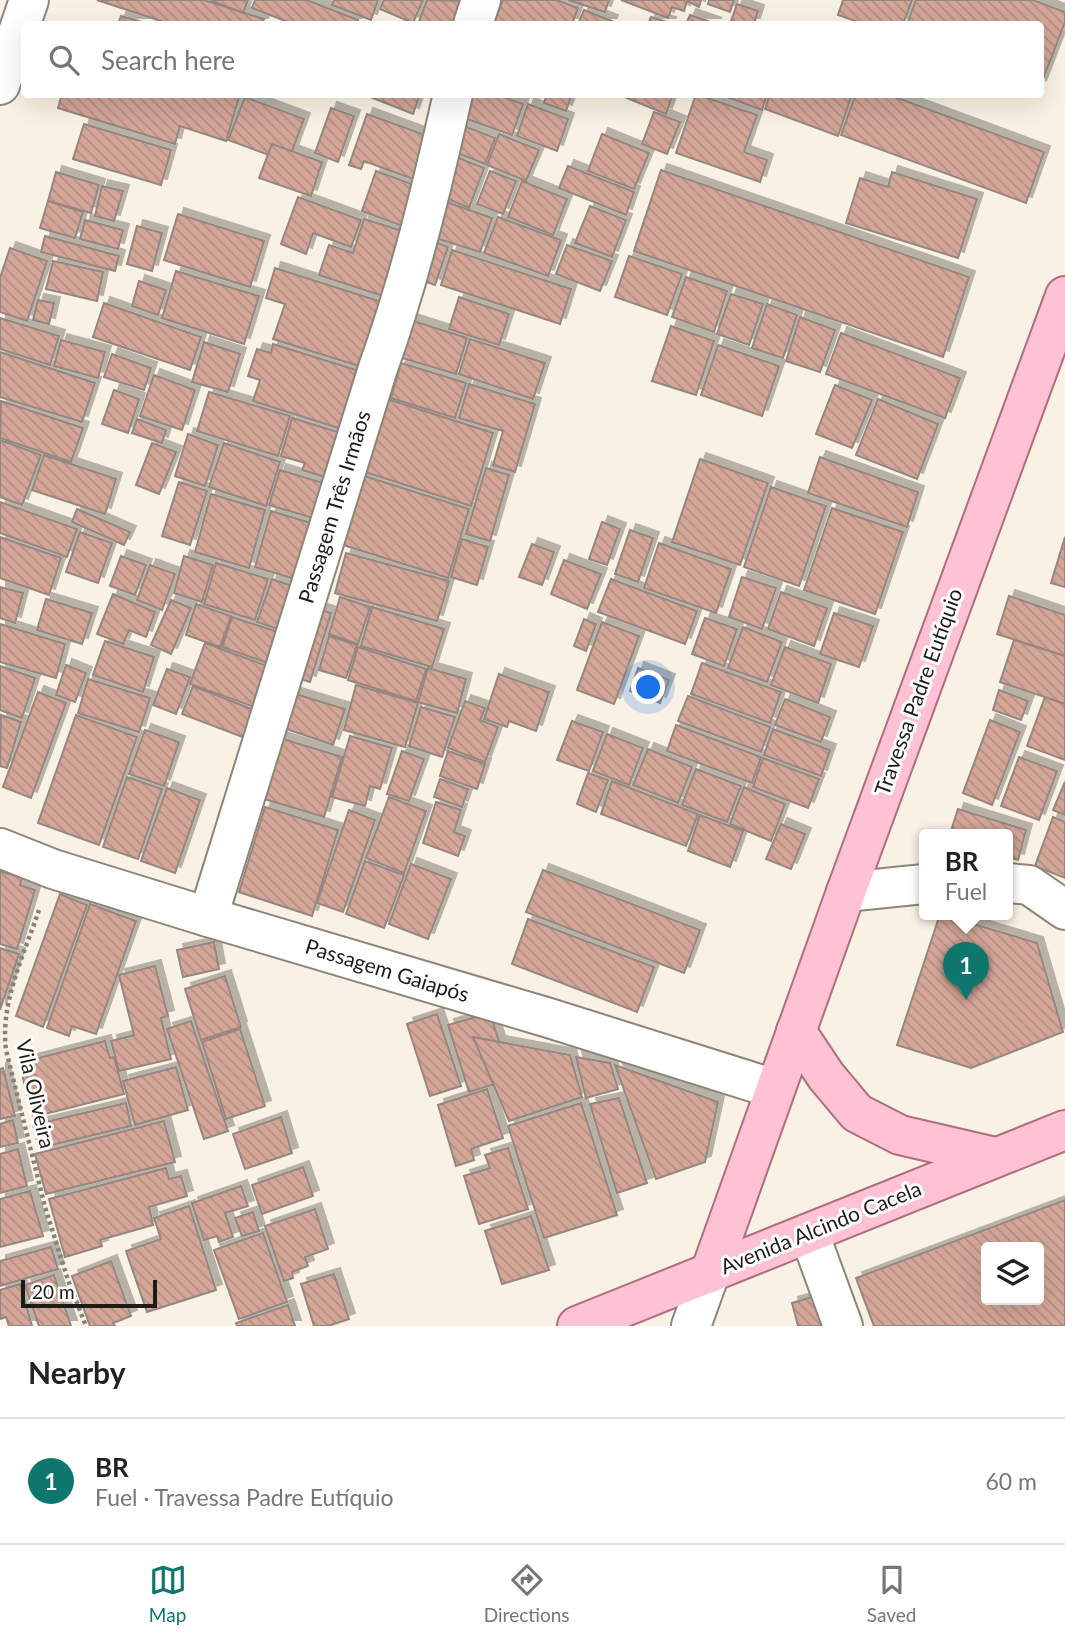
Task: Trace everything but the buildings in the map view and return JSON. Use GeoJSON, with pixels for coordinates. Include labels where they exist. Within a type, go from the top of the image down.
{"type":"FeatureCollection","features":[{"type":"Feature","properties":{"kind":"main road","name":"Travessa Padre Eutíquio"},"geometry":{"type":"LineString","coordinates":[[709,1273],[1065,296]]}},
{"type":"Feature","properties":{"kind":"main road"},"geometry":{"type":"LineString","coordinates":[[796,1031],[826,1076],[856,1113],[900,1135],[995,1157]]}},
{"type":"Feature","properties":{"kind":"main road","name":"Avenida Alcindo Cacela"},"geometry":{"type":"LineString","coordinates":[[577,1326],[1065,1130]]}},
{"type":"Feature","properties":{"kind":"street"},"geometry":{"type":"LineString","coordinates":[[22,21],[29,0]]}},
{"type":"Feature","properties":{"kind":"street"},"geometry":{"type":"LineString","coordinates":[[474,21],[481,0]]}},
{"type":"Feature","properties":{"kind":"street"},"geometry":{"type":"LineString","coordinates":[[0,85],[21,23]]}},
{"type":"Feature","properties":{"kind":"street","name":"Passagem Três Irmãos"},"geometry":{"type":"LineString","coordinates":[[208,917],[396,316],[429,198],[452,98]]}},
{"type":"Feature","properties":{"kind":"street","name":"Passagem Gaiapós"},"geometry":{"type":"LineString","coordinates":[[0,848],[53,869],[775,1089]]}},
{"type":"Feature","properties":{"kind":"street"},"geometry":{"type":"LineString","coordinates":[[1013,883],[1029,885],[1065,910]]}},
{"type":"Feature","properties":{"kind":"street"},"geometry":{"type":"LineString","coordinates":[[846,892],[919,885]]}},
{"type":"Feature","properties":{"kind":"street"},"geometry":{"type":"LineString","coordinates":[[809,1233],[842,1326]]}},
{"type":"Feature","properties":{"kind":"street"},"geometry":{"type":"LineString","coordinates":[[691,1326],[709,1273]]}},
{"type":"Feature","properties":{"kind":"path","name":"Vila Oliveira"},"geometry":{"type":"LineString","coordinates":[[53,869],[9,998],[4,1035],[45,1207],[86,1326]]}},
{"type":"Feature","properties":{"kind":"place","name":"BR"},"geometry":{"type":"Point","coordinates":[966,1000]}}]}
